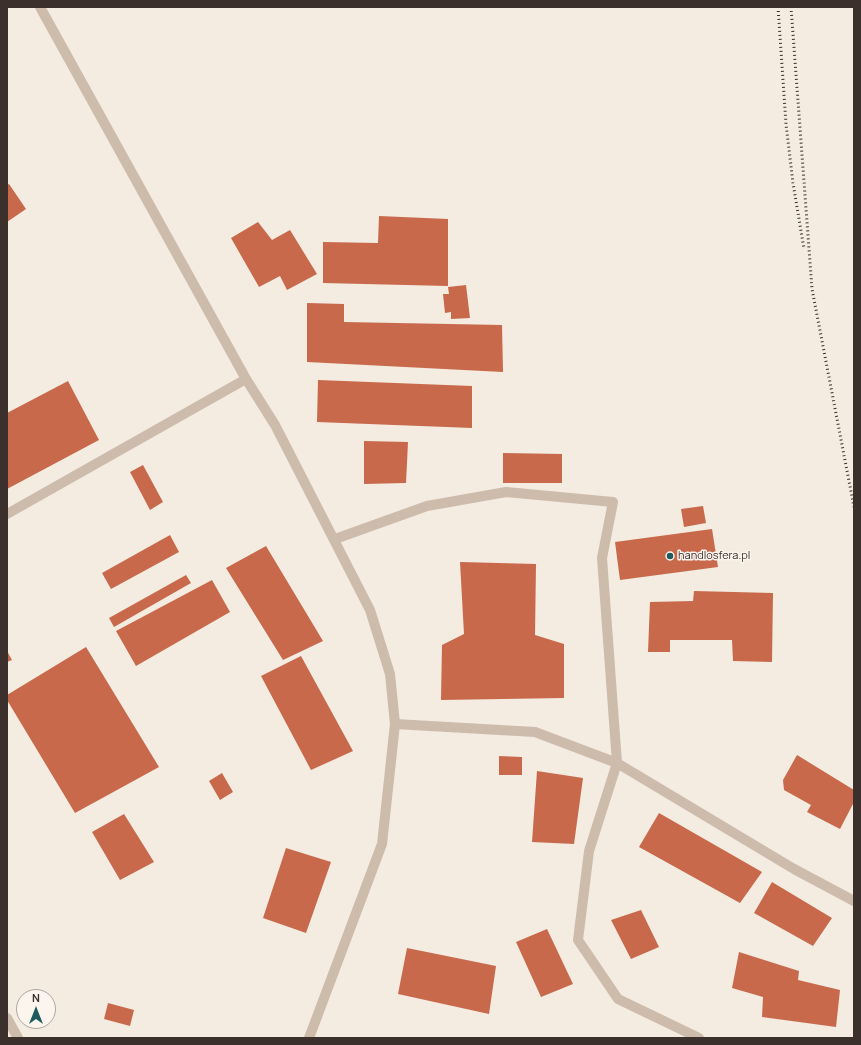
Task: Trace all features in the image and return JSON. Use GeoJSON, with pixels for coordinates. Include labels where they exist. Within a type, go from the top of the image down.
{"type":"FeatureCollection","features":[{"type":"Feature","properties":{"kind":"street"},"geometry":{"type":"LineString","coordinates":[[40,7],[246,379],[275,425],[335,539],[370,610],[390,674],[395,724],[382,844],[309,1038]]}},
{"type":"Feature","properties":{"kind":"street"},"geometry":{"type":"LineString","coordinates":[[7,514],[246,379]]}},
{"type":"Feature","properties":{"kind":"street"},"geometry":{"type":"LineString","coordinates":[[335,539],[427,506],[506,492],[614,502],[602,558],[617,763],[588,851],[578,940],[618,999],[699,1038]]}},
{"type":"Feature","properties":{"kind":"street"},"geometry":{"type":"LineString","coordinates":[[395,724],[535,732],[617,763],[794,868],[854,901]]}},
{"type":"Feature","properties":{"kind":"street"},"geometry":{"type":"LineString","coordinates":[[7,1018],[18,1038]]}},
{"type":"Feature","properties":{"kind":"building"},"geometry":{"type":"Polygon","coordinates":[[[9,184],[26,209],[7,222],[7,185],[9,184]]]}},
{"type":"Feature","properties":{"kind":"building"},"geometry":{"type":"Polygon","coordinates":[[[379,216],[448,219],[448,286],[323,283],[323,242],[378,243],[379,216]]]}},
{"type":"Feature","properties":{"kind":"building"},"geometry":{"type":"Polygon","coordinates":[[[258,222],[272,240],[290,230],[317,274],[287,290],[280,276],[259,287],[231,238],[258,222]]]}},
{"type":"Feature","properties":{"kind":"building"},"geometry":{"type":"Polygon","coordinates":[[[466,285],[470,318],[451,319],[451,312],[445,313],[443,294],[449,294],[448,287],[466,285]]]}},
{"type":"Feature","properties":{"kind":"building"},"geometry":{"type":"Polygon","coordinates":[[[307,303],[344,304],[344,322],[502,325],[503,372],[307,362],[307,303]]]}},
{"type":"Feature","properties":{"kind":"building"},"geometry":{"type":"Polygon","coordinates":[[[318,380],[472,386],[472,428],[317,422],[318,380]]]}},
{"type":"Feature","properties":{"kind":"building"},"geometry":{"type":"Polygon","coordinates":[[[68,381],[99,440],[7,489],[7,413],[68,381]]]}},
{"type":"Feature","properties":{"kind":"building"},"geometry":{"type":"Polygon","coordinates":[[[364,441],[408,442],[406,483],[364,484],[364,441]]]}},
{"type":"Feature","properties":{"kind":"building"},"geometry":{"type":"Polygon","coordinates":[[[503,453],[562,454],[562,483],[503,483],[503,453]]]}},
{"type":"Feature","properties":{"kind":"building"},"geometry":{"type":"Polygon","coordinates":[[[143,465],[163,502],[150,510],[130,472],[143,465]]]}},
{"type":"Feature","properties":{"kind":"building"},"geometry":{"type":"Polygon","coordinates":[[[703,506],[706,523],[684,527],[681,509],[703,506]]]}},
{"type":"Feature","properties":{"kind":"building"},"geometry":{"type":"Polygon","coordinates":[[[712,529],[718,567],[620,580],[615,542],[712,529]]]}},
{"type":"Feature","properties":{"kind":"building"},"geometry":{"type":"Polygon","coordinates":[[[170,535],[179,552],[111,589],[102,573],[170,535]]]}},
{"type":"Feature","properties":{"kind":"building"},"geometry":{"type":"Polygon","coordinates":[[[266,546],[323,641],[283,660],[226,568],[266,546]]]}},
{"type":"Feature","properties":{"kind":"building"},"geometry":{"type":"Polygon","coordinates":[[[460,562],[536,564],[535,635],[564,644],[564,698],[441,700],[442,645],[464,634],[460,562]]]}},
{"type":"Feature","properties":{"kind":"building"},"geometry":{"type":"Polygon","coordinates":[[[186,575],[191,583],[114,627],[109,618],[186,575]]]}},
{"type":"Feature","properties":{"kind":"building"},"geometry":{"type":"Polygon","coordinates":[[[212,580],[230,612],[136,666],[116,631],[212,580]]]}},
{"type":"Feature","properties":{"kind":"building"},"geometry":{"type":"Polygon","coordinates":[[[694,591],[773,593],[772,662],[733,661],[732,640],[670,640],[670,652],[648,652],[650,602],[693,601],[694,591]]]}},
{"type":"Feature","properties":{"kind":"building"},"geometry":{"type":"Polygon","coordinates":[[[86,647],[159,767],[75,813],[7,700],[7,695],[86,647]]]}},
{"type":"Feature","properties":{"kind":"building"},"geometry":{"type":"Polygon","coordinates":[[[7,651],[12,660],[7,662],[7,651]]]}},
{"type":"Feature","properties":{"kind":"building"},"geometry":{"type":"Polygon","coordinates":[[[301,656],[353,751],[311,770],[261,676],[301,656]]]}},
{"type":"Feature","properties":{"kind":"building"},"geometry":{"type":"Polygon","coordinates":[[[797,755],[854,790],[854,802],[840,829],[807,812],[811,805],[784,790],[783,780],[797,755]]]}},
{"type":"Feature","properties":{"kind":"building"},"geometry":{"type":"Polygon","coordinates":[[[499,756],[522,757],[522,775],[499,775],[499,756]]]}},
{"type":"Feature","properties":{"kind":"building"},"geometry":{"type":"Polygon","coordinates":[[[537,771],[583,778],[574,844],[532,842],[537,771]]]}},
{"type":"Feature","properties":{"kind":"building"},"geometry":{"type":"Polygon","coordinates":[[[222,773],[233,792],[220,800],[209,781],[222,773]]]}},
{"type":"Feature","properties":{"kind":"building"},"geometry":{"type":"Polygon","coordinates":[[[659,813],[762,872],[740,903],[639,847],[659,813]]]}},
{"type":"Feature","properties":{"kind":"building"},"geometry":{"type":"Polygon","coordinates":[[[124,814],[154,862],[120,880],[92,832],[124,814]]]}},
{"type":"Feature","properties":{"kind":"building"},"geometry":{"type":"Polygon","coordinates":[[[286,848],[331,862],[306,933],[263,918],[286,848]]]}},
{"type":"Feature","properties":{"kind":"building"},"geometry":{"type":"Polygon","coordinates":[[[772,882],[832,918],[813,946],[754,913],[772,882]]]}},
{"type":"Feature","properties":{"kind":"building"},"geometry":{"type":"Polygon","coordinates":[[[641,910],[659,947],[631,959],[611,920],[641,910]]]}},
{"type":"Feature","properties":{"kind":"building"},"geometry":{"type":"Polygon","coordinates":[[[547,929],[573,984],[541,997],[516,942],[547,929]]]}},
{"type":"Feature","properties":{"kind":"building"},"geometry":{"type":"Polygon","coordinates":[[[407,948],[496,966],[489,1014],[398,994],[407,948]]]}},
{"type":"Feature","properties":{"kind":"building"},"geometry":{"type":"Polygon","coordinates":[[[739,952],[799,971],[798,980],[840,990],[836,1027],[762,1017],[763,997],[732,988],[739,952]]]}},
{"type":"Feature","properties":{"kind":"building"},"geometry":{"type":"Polygon","coordinates":[[[108,1003],[134,1010],[130,1026],[104,1019],[108,1003]]]}},
{"type":"Feature","properties":{"kind":"railway"},"geometry":{"type":"LineString","coordinates":[[778,7],[786,124],[793,183],[804,249]]}},
{"type":"Feature","properties":{"kind":"railway"},"geometry":{"type":"LineString","coordinates":[[791,7],[812,289],[854,507]]}},
{"type":"Feature","properties":{"kind":"place","name":"handlosfera.pl"},"geometry":{"type":"Point","coordinates":[670,556]}}]}
